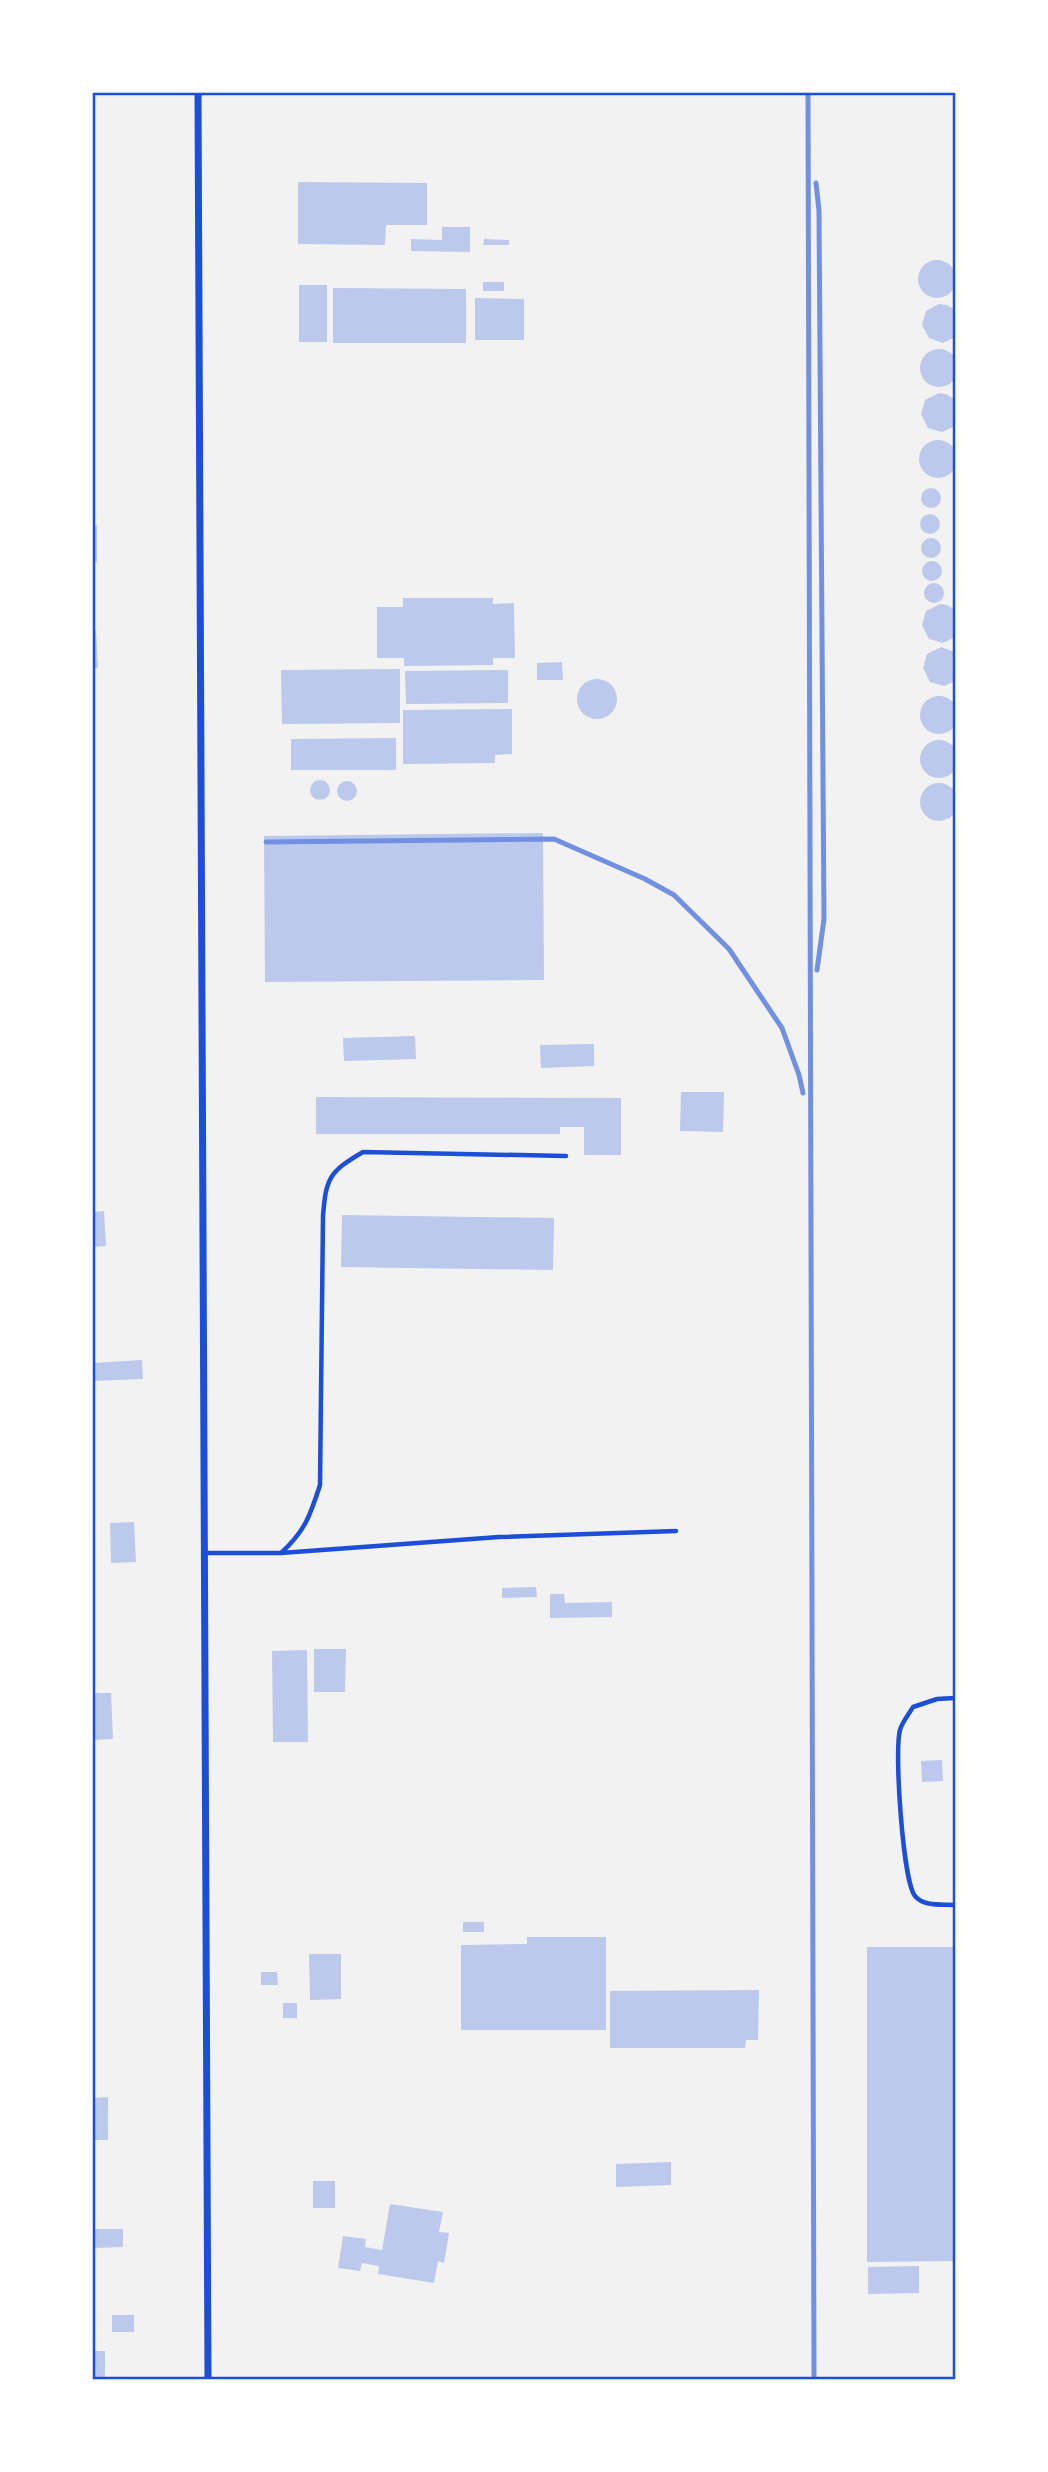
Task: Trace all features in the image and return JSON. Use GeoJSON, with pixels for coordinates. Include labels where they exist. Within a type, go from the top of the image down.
{"type":"FeatureCollection","features":[{"type":"Feature","properties":{"kind":"street"},"geometry":{"type":"LineString","coordinates":[[198,93],[208,2379]]}},
{"type":"Feature","properties":{"kind":"lane"},"geometry":{"type":"LineString","coordinates":[[281,1553],[299,1537],[311,1514],[320,1485],[323,1216],[326,1184],[342,1164],[363,1152],[566,1156]]}},
{"type":"Feature","properties":{"kind":"lane"},"geometry":{"type":"LineString","coordinates":[[203,1553],[281,1553],[499,1537],[676,1531]]}},
{"type":"Feature","properties":{"kind":"lane"},"geometry":{"type":"LineString","coordinates":[[955,1698],[937,1699],[914,1707],[900,1730],[898,1775],[908,1875],[914,1895],[927,1904],[955,1905]]}},
{"type":"Feature","properties":{"kind":"building"},"geometry":{"type":"Polygon","coordinates":[[[298,182],[427,183],[427,225],[386,225],[385,245],[298,244],[298,182]]]}},
{"type":"Feature","properties":{"kind":"building"},"geometry":{"type":"Polygon","coordinates":[[[442,227],[470,227],[470,252],[411,251],[411,239],[442,240],[442,227]]]}},
{"type":"Feature","properties":{"kind":"building"},"geometry":{"type":"Polygon","coordinates":[[[484,239],[509,240],[509,245],[483,245],[484,239]]]}},
{"type":"Feature","properties":{"kind":"building"},"geometry":{"type":"Polygon","coordinates":[[[937,260],[951,265],[956,279],[951,293],[937,298],[923,293],[918,279],[923,265],[937,260]]]}},
{"type":"Feature","properties":{"kind":"building"},"geometry":{"type":"Polygon","coordinates":[[[483,282],[504,282],[504,291],[483,291],[483,282]]]}},
{"type":"Feature","properties":{"kind":"building"},"geometry":{"type":"Polygon","coordinates":[[[299,285],[327,285],[327,342],[299,342],[299,285]]]}},
{"type":"Feature","properties":{"kind":"building"},"geometry":{"type":"Polygon","coordinates":[[[333,288],[466,289],[466,343],[333,343],[333,288]]]}},
{"type":"Feature","properties":{"kind":"building"},"geometry":{"type":"Polygon","coordinates":[[[475,298],[524,299],[524,340],[475,340],[475,298]]]}},
{"type":"Feature","properties":{"kind":"building"},"geometry":{"type":"Polygon","coordinates":[[[939,304],[955,310],[955,337],[943,343],[929,338],[922,325],[926,311],[939,304]]]}},
{"type":"Feature","properties":{"kind":"building"},"geometry":{"type":"Polygon","coordinates":[[[939,349],[952,355],[958,368],[952,381],[939,387],[926,381],[920,368],[926,355],[939,349]]]}},
{"type":"Feature","properties":{"kind":"building"},"geometry":{"type":"Polygon","coordinates":[[[939,393],[955,400],[955,426],[942,432],[928,428],[921,414],[925,400],[939,393]]]}},
{"type":"Feature","properties":{"kind":"building"},"geometry":{"type":"Polygon","coordinates":[[[938,440],[951,446],[957,459],[951,472],[938,478],[925,472],[919,459],[925,446],[938,440]]]}},
{"type":"Feature","properties":{"kind":"building"},"geometry":{"type":"Polygon","coordinates":[[[931,488],[938,491],[941,498],[938,505],[931,508],[924,505],[921,498],[924,491],[931,488]]]}},
{"type":"Feature","properties":{"kind":"building"},"geometry":{"type":"Polygon","coordinates":[[[930,514],[937,517],[940,524],[937,531],[930,534],[923,531],[920,524],[923,517],[930,514]]]}},
{"type":"Feature","properties":{"kind":"building"},"geometry":{"type":"Polygon","coordinates":[[[93,525],[97,525],[97,562],[93,562],[93,525]]]}},
{"type":"Feature","properties":{"kind":"building"},"geometry":{"type":"Polygon","coordinates":[[[931,538],[938,541],[941,548],[938,555],[931,558],[924,555],[921,548],[924,541],[931,538]]]}},
{"type":"Feature","properties":{"kind":"building"},"geometry":{"type":"Polygon","coordinates":[[[932,561],[939,564],[942,571],[939,578],[932,581],[925,578],[922,571],[925,564],[932,561]]]}},
{"type":"Feature","properties":{"kind":"building"},"geometry":{"type":"Polygon","coordinates":[[[934,583],[941,586],[944,593],[941,600],[934,603],[927,600],[924,593],[927,586],[934,583]]]}},
{"type":"Feature","properties":{"kind":"building"},"geometry":{"type":"Polygon","coordinates":[[[403,598],[493,598],[493,604],[514,603],[515,658],[493,658],[493,665],[404,666],[404,658],[377,658],[377,607],[403,607],[403,598]]]}},
{"type":"Feature","properties":{"kind":"building"},"geometry":{"type":"Polygon","coordinates":[[[940,604],[955,610],[955,637],[943,643],[929,639],[922,625],[926,611],[940,604]]]}},
{"type":"Feature","properties":{"kind":"building"},"geometry":{"type":"Polygon","coordinates":[[[93,630],[96,630],[98,668],[93,668],[93,630]]]}},
{"type":"Feature","properties":{"kind":"building"},"geometry":{"type":"Polygon","coordinates":[[[941,647],[955,652],[955,681],[944,686],[930,682],[923,668],[927,654],[941,647]]]}},
{"type":"Feature","properties":{"kind":"building"},"geometry":{"type":"Polygon","coordinates":[[[562,662],[563,680],[537,680],[537,663],[562,662]]]}},
{"type":"Feature","properties":{"kind":"building"},"geometry":{"type":"Polygon","coordinates":[[[400,669],[400,723],[282,724],[281,670],[400,669]]]}},
{"type":"Feature","properties":{"kind":"building"},"geometry":{"type":"Polygon","coordinates":[[[508,670],[508,703],[406,704],[405,671],[508,670]]]}},
{"type":"Feature","properties":{"kind":"building"},"geometry":{"type":"Polygon","coordinates":[[[597,679],[611,685],[617,699],[611,713],[597,719],[583,713],[577,699],[583,685],[597,679]]]}},
{"type":"Feature","properties":{"kind":"building"},"geometry":{"type":"Polygon","coordinates":[[[939,696],[952,702],[958,715],[952,728],[939,734],[926,728],[920,715],[926,702],[939,696]]]}},
{"type":"Feature","properties":{"kind":"building"},"geometry":{"type":"Polygon","coordinates":[[[512,709],[512,754],[495,755],[495,763],[403,764],[403,710],[512,709]]]}},
{"type":"Feature","properties":{"kind":"building"},"geometry":{"type":"Polygon","coordinates":[[[396,738],[396,770],[291,770],[291,739],[396,738]]]}},
{"type":"Feature","properties":{"kind":"building"},"geometry":{"type":"Polygon","coordinates":[[[939,740],[952,746],[958,759],[952,772],[939,778],[926,772],[920,759],[926,746],[939,740]]]}},
{"type":"Feature","properties":{"kind":"building"},"geometry":{"type":"Polygon","coordinates":[[[320,780],[327,783],[330,790],[327,797],[320,800],[313,797],[310,790],[313,783],[320,780]]]}},
{"type":"Feature","properties":{"kind":"building"},"geometry":{"type":"Polygon","coordinates":[[[347,781],[354,784],[357,791],[354,798],[347,801],[340,798],[337,791],[340,784],[347,781]]]}},
{"type":"Feature","properties":{"kind":"building"},"geometry":{"type":"Polygon","coordinates":[[[939,783],[952,789],[958,802],[952,815],[939,821],[926,815],[920,802],[926,789],[939,783]]]}},
{"type":"Feature","properties":{"kind":"building"},"geometry":{"type":"Polygon","coordinates":[[[543,833],[544,980],[265,982],[264,836],[543,833]]]}},
{"type":"Feature","properties":{"kind":"building"},"geometry":{"type":"Polygon","coordinates":[[[415,1036],[416,1059],[344,1061],[343,1038],[415,1036]]]}},
{"type":"Feature","properties":{"kind":"building"},"geometry":{"type":"Polygon","coordinates":[[[594,1044],[594,1066],[541,1068],[540,1045],[594,1044]]]}},
{"type":"Feature","properties":{"kind":"building"},"geometry":{"type":"Polygon","coordinates":[[[681,1092],[724,1092],[723,1132],[680,1131],[681,1092]]]}},
{"type":"Feature","properties":{"kind":"building"},"geometry":{"type":"Polygon","coordinates":[[[316,1097],[621,1098],[621,1155],[584,1155],[584,1127],[560,1127],[560,1134],[316,1134],[316,1097]]]}},
{"type":"Feature","properties":{"kind":"building"},"geometry":{"type":"Polygon","coordinates":[[[104,1211],[106,1246],[93,1247],[93,1212],[104,1211]]]}},
{"type":"Feature","properties":{"kind":"building"},"geometry":{"type":"Polygon","coordinates":[[[342,1215],[554,1218],[553,1270],[341,1267],[342,1215]]]}},
{"type":"Feature","properties":{"kind":"building"},"geometry":{"type":"Polygon","coordinates":[[[142,1360],[143,1379],[93,1381],[93,1363],[142,1360]]]}},
{"type":"Feature","properties":{"kind":"building"},"geometry":{"type":"Polygon","coordinates":[[[134,1522],[136,1562],[111,1563],[110,1523],[134,1522]]]}},
{"type":"Feature","properties":{"kind":"building"},"geometry":{"type":"Polygon","coordinates":[[[536,1587],[537,1597],[502,1598],[502,1588],[536,1587]]]}},
{"type":"Feature","properties":{"kind":"building"},"geometry":{"type":"Polygon","coordinates":[[[550,1594],[564,1594],[565,1603],[612,1602],[612,1617],[550,1618],[550,1594]]]}},
{"type":"Feature","properties":{"kind":"building"},"geometry":{"type":"Polygon","coordinates":[[[314,1649],[346,1649],[345,1692],[314,1692],[314,1649]]]}},
{"type":"Feature","properties":{"kind":"building"},"geometry":{"type":"Polygon","coordinates":[[[307,1650],[308,1742],[273,1742],[272,1651],[307,1650]]]}},
{"type":"Feature","properties":{"kind":"building"},"geometry":{"type":"Polygon","coordinates":[[[93,1693],[111,1693],[113,1739],[94,1740],[93,1693]]]}},
{"type":"Feature","properties":{"kind":"building"},"geometry":{"type":"Polygon","coordinates":[[[942,1760],[943,1781],[922,1782],[921,1761],[942,1760]]]}},
{"type":"Feature","properties":{"kind":"building"},"geometry":{"type":"Polygon","coordinates":[[[463,1922],[484,1922],[484,1932],[463,1932],[463,1922]]]}},
{"type":"Feature","properties":{"kind":"building"},"geometry":{"type":"Polygon","coordinates":[[[527,1937],[606,1937],[606,2030],[461,2030],[461,1945],[527,1944],[527,1937]]]}},
{"type":"Feature","properties":{"kind":"building"},"geometry":{"type":"Polygon","coordinates":[[[867,1947],[955,1947],[955,2261],[867,2262],[867,1947]]]}},
{"type":"Feature","properties":{"kind":"building"},"geometry":{"type":"Polygon","coordinates":[[[309,1954],[341,1954],[341,1999],[310,2000],[309,1954]]]}},
{"type":"Feature","properties":{"kind":"building"},"geometry":{"type":"Polygon","coordinates":[[[261,1972],[277,1972],[278,1985],[261,1985],[261,1972]]]}},
{"type":"Feature","properties":{"kind":"building"},"geometry":{"type":"Polygon","coordinates":[[[759,1990],[758,2040],[746,2040],[745,2048],[610,2048],[610,1991],[759,1990]]]}},
{"type":"Feature","properties":{"kind":"building"},"geometry":{"type":"Polygon","coordinates":[[[283,2003],[297,2003],[297,2018],[283,2018],[283,2003]]]}},
{"type":"Feature","properties":{"kind":"building"},"geometry":{"type":"Polygon","coordinates":[[[108,2097],[108,2140],[93,2140],[93,2098],[108,2097]]]}},
{"type":"Feature","properties":{"kind":"building"},"geometry":{"type":"Polygon","coordinates":[[[671,2162],[671,2185],[616,2187],[616,2164],[671,2162]]]}},
{"type":"Feature","properties":{"kind":"building"},"geometry":{"type":"Polygon","coordinates":[[[313,2181],[335,2181],[335,2208],[313,2208],[313,2181]]]}},
{"type":"Feature","properties":{"kind":"building"},"geometry":{"type":"Polygon","coordinates":[[[390,2204],[443,2212],[439,2232],[449,2233],[444,2263],[438,2261],[434,2283],[378,2274],[379,2266],[362,2263],[360,2271],[338,2268],[343,2236],[366,2239],[365,2247],[382,2250],[390,2204]]]}},
{"type":"Feature","properties":{"kind":"building"},"geometry":{"type":"Polygon","coordinates":[[[93,2229],[123,2229],[123,2247],[93,2248],[93,2229]]]}},
{"type":"Feature","properties":{"kind":"building"},"geometry":{"type":"Polygon","coordinates":[[[919,2266],[919,2293],[868,2294],[868,2267],[919,2266]]]}},
{"type":"Feature","properties":{"kind":"building"},"geometry":{"type":"Polygon","coordinates":[[[112,2315],[134,2315],[134,2332],[112,2332],[112,2315]]]}},
{"type":"Feature","properties":{"kind":"building"},"geometry":{"type":"Polygon","coordinates":[[[93,2351],[105,2351],[105,2379],[93,2379],[93,2351]]]}},
{"type":"Feature","properties":{"kind":"railway"},"geometry":{"type":"LineString","coordinates":[[808,93],[814,2379]]}},
{"type":"Feature","properties":{"kind":"railway"},"geometry":{"type":"LineString","coordinates":[[816,183],[819,211],[824,919],[817,970]]}},
{"type":"Feature","properties":{"kind":"railway"},"geometry":{"type":"LineString","coordinates":[[266,842],[554,839],[645,879],[674,895],[729,949],[782,1028],[803,1093]]}}]}
